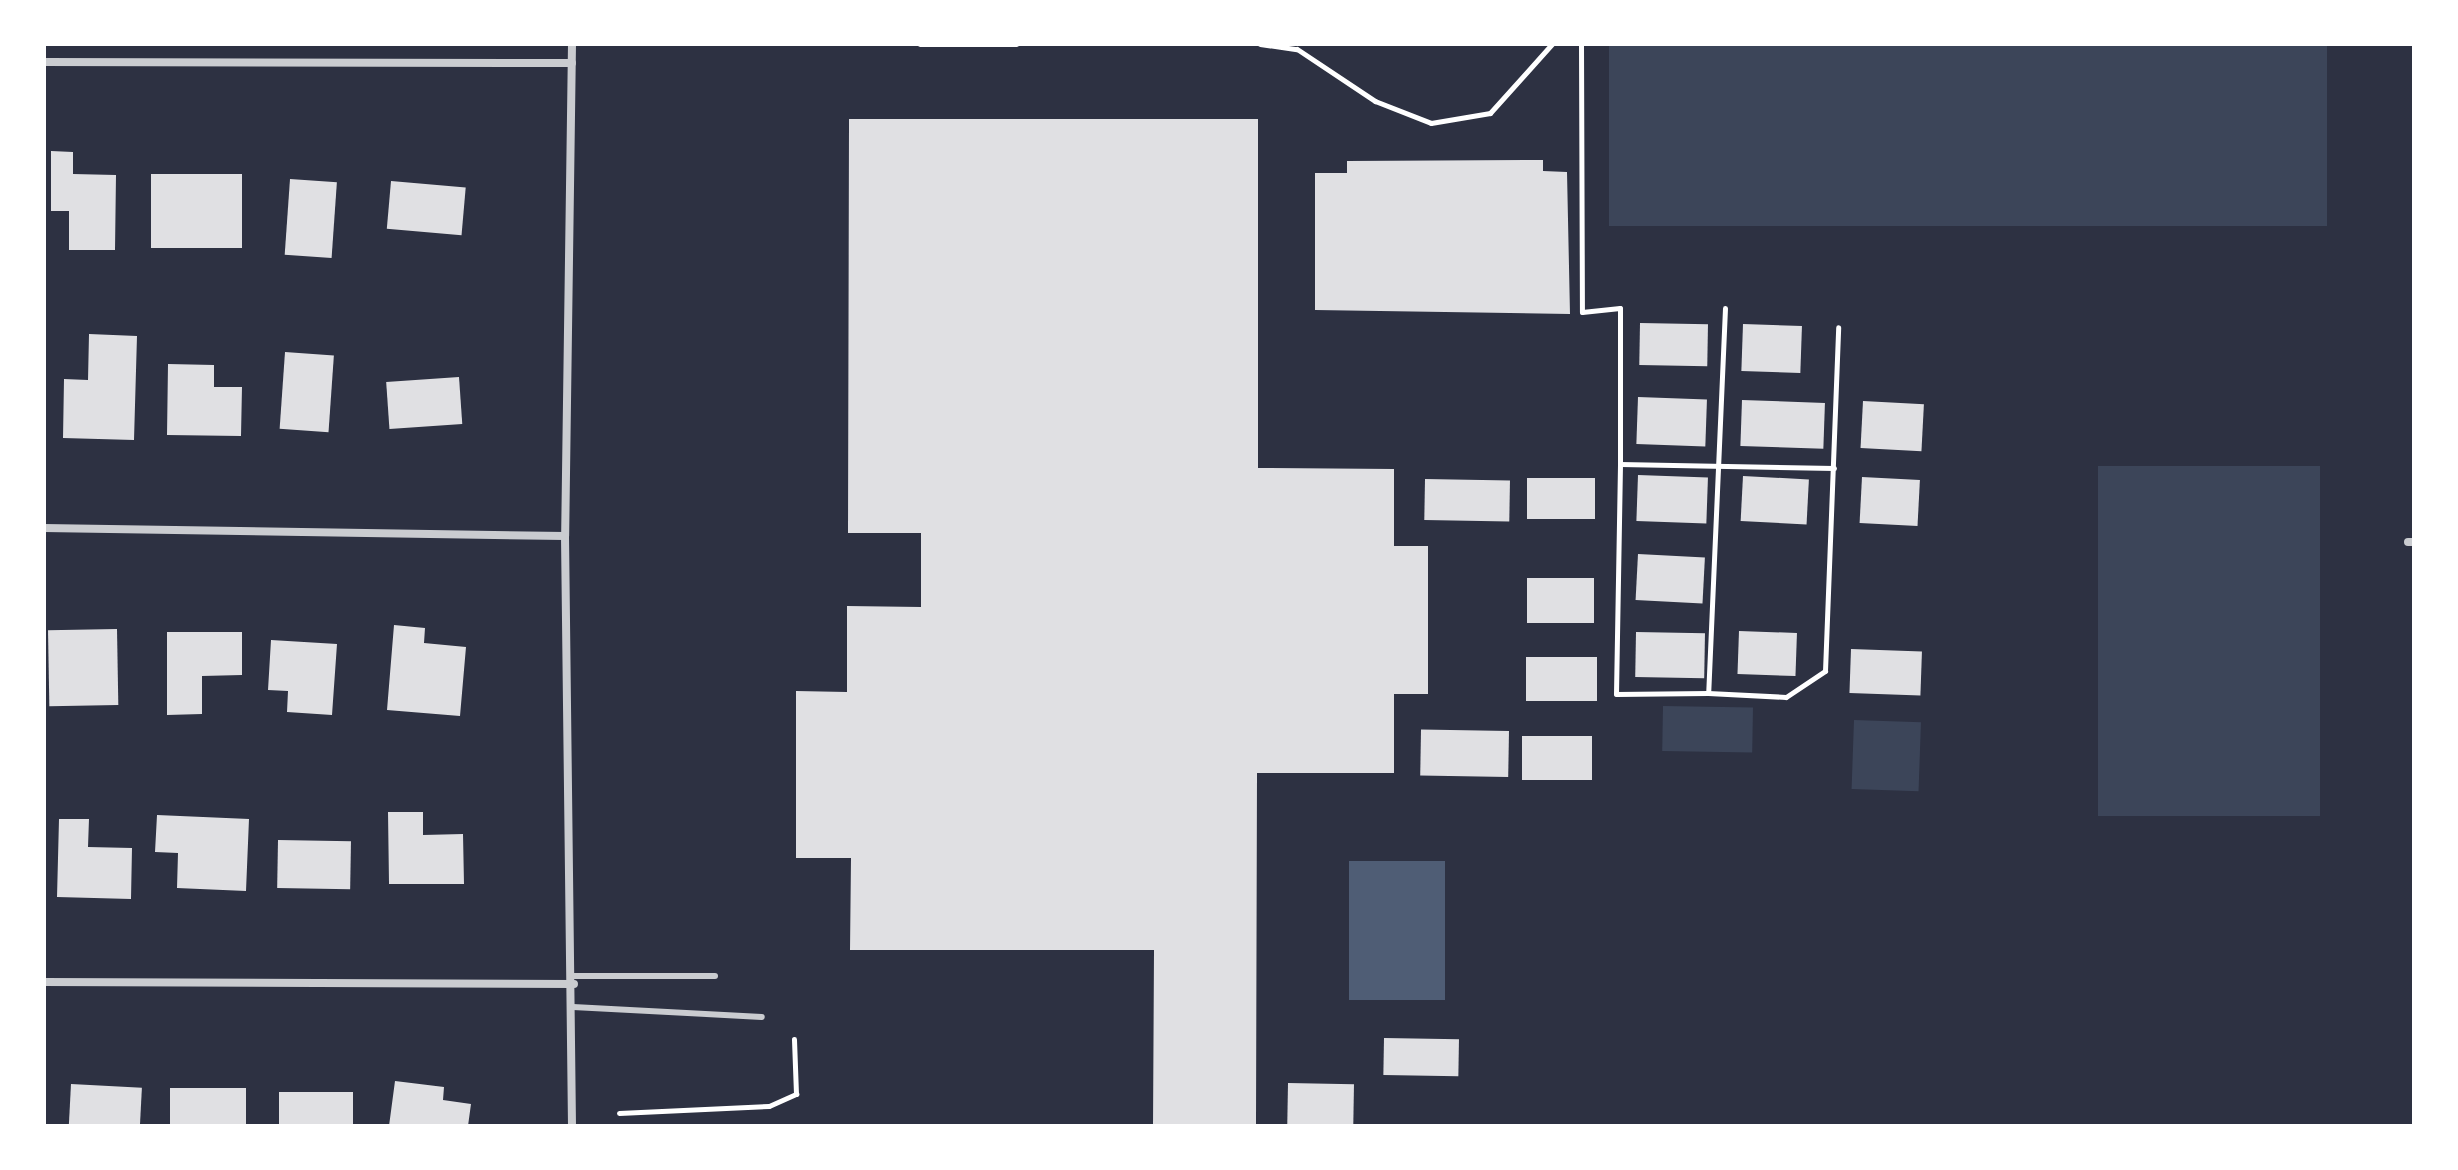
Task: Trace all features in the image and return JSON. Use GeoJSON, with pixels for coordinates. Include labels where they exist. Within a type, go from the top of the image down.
{"type":"FeatureCollection","features":[{"type":"Feature","properties":{"kind":"street"},"geometry":{"type":"LineString","coordinates":[[572,44],[565,536],[573,980],[572,1126]]}},
{"type":"Feature","properties":{"kind":"street"},"geometry":{"type":"LineString","coordinates":[[44,62],[572,63]]}},
{"type":"Feature","properties":{"kind":"street"},"geometry":{"type":"LineString","coordinates":[[44,528],[565,536]]}},
{"type":"Feature","properties":{"kind":"street"},"geometry":{"type":"LineString","coordinates":[[44,982],[573,980]]}},
{"type":"Feature","properties":{"kind":"lane"},"geometry":{"type":"LineString","coordinates":[[573,980],[715,976]]}},
{"type":"Feature","properties":{"kind":"lane"},"geometry":{"type":"LineString","coordinates":[[573,1007],[762,1017]]}},
{"type":"Feature","properties":{"kind":"path"},"geometry":{"type":"LineString","coordinates":[[920,44],[1016,44]]}},
{"type":"Feature","properties":{"kind":"path"},"geometry":{"type":"LineString","coordinates":[[1260,44],[1297,49],[1375,101],[1431,123],[1490,113],[1552,44]]}},
{"type":"Feature","properties":{"kind":"path"},"geometry":{"type":"LineString","coordinates":[[1581,44],[1582,312],[1620,308],[1616,694],[1708,693],[1786,697],[1825,671],[1838,327]]}},
{"type":"Feature","properties":{"kind":"path"},"geometry":{"type":"LineString","coordinates":[[1708,693],[1725,308]]}},
{"type":"Feature","properties":{"kind":"path"},"geometry":{"type":"LineString","coordinates":[[1620,464],[1834,468]]}},
{"type":"Feature","properties":{"kind":"path"},"geometry":{"type":"LineString","coordinates":[[619,1113],[769,1106],[796,1094],[794,1039]]}},
{"type":"Feature","properties":{"kind":"shaded area"},"geometry":{"type":"Polygon","coordinates":[[[1609,44],[2327,44],[2327,226],[1609,226],[1609,44]]]}},
{"type":"Feature","properties":{"kind":"shaded area"},"geometry":{"type":"Polygon","coordinates":[[[2098,466],[2320,466],[2320,816],[2098,816],[2098,466]]]}},
{"type":"Feature","properties":{"kind":"shaded area"},"geometry":{"type":"Polygon","coordinates":[[[1663,706],[1753,708],[1752,753],[1662,751],[1663,706]]]}},
{"type":"Feature","properties":{"kind":"shaded area"},"geometry":{"type":"Polygon","coordinates":[[[1854,720],[1921,722],[1919,791],[1852,789],[1854,720]]]}},
{"type":"Feature","properties":{"kind":"shaded area"},"geometry":{"type":"Polygon","coordinates":[[[1349,861],[1445,861],[1445,1000],[1349,1000],[1349,861]]]}},
{"type":"Feature","properties":{"kind":"building"},"geometry":{"type":"Polygon","coordinates":[[[849,119],[1258,119],[1258,468],[1394,469],[1394,546],[1428,546],[1428,694],[1394,694],[1394,773],[1257,773],[1256,1126],[1153,1126],[1154,950],[850,950],[851,858],[796,858],[796,691],[847,692],[847,606],[921,607],[921,533],[848,533],[849,119]]]}},
{"type":"Feature","properties":{"kind":"building"},"geometry":{"type":"Polygon","coordinates":[[[51,151],[73,152],[73,174],[116,175],[115,250],[69,250],[69,211],[51,211],[51,151]]]}},
{"type":"Feature","properties":{"kind":"building"},"geometry":{"type":"Polygon","coordinates":[[[1543,160],[1543,171],[1567,172],[1570,314],[1315,310],[1315,173],[1347,173],[1347,161],[1543,160]]]}},
{"type":"Feature","properties":{"kind":"building"},"geometry":{"type":"Polygon","coordinates":[[[151,174],[242,174],[242,248],[151,248],[151,174]]]}},
{"type":"Feature","properties":{"kind":"building"},"geometry":{"type":"Polygon","coordinates":[[[290,179],[337,182],[332,258],[285,255],[290,179]]]}},
{"type":"Feature","properties":{"kind":"building"},"geometry":{"type":"Polygon","coordinates":[[[391,181],[466,188],[462,235],[387,229],[391,181]]]}},
{"type":"Feature","properties":{"kind":"building"},"geometry":{"type":"Polygon","coordinates":[[[1640,323],[1708,324],[1707,366],[1639,365],[1640,323]]]}},
{"type":"Feature","properties":{"kind":"building"},"geometry":{"type":"Polygon","coordinates":[[[1743,324],[1802,326],[1800,373],[1741,371],[1743,324]]]}},
{"type":"Feature","properties":{"kind":"building"},"geometry":{"type":"Polygon","coordinates":[[[89,334],[137,336],[134,440],[63,438],[64,379],[88,380],[89,334]]]}},
{"type":"Feature","properties":{"kind":"building"},"geometry":{"type":"Polygon","coordinates":[[[285,352],[334,355],[329,432],[280,429],[285,352]]]}},
{"type":"Feature","properties":{"kind":"building"},"geometry":{"type":"Polygon","coordinates":[[[168,364],[214,365],[214,387],[242,387],[241,436],[167,435],[168,364]]]}},
{"type":"Feature","properties":{"kind":"building"},"geometry":{"type":"Polygon","coordinates":[[[459,377],[462,424],[389,429],[386,382],[459,377]]]}},
{"type":"Feature","properties":{"kind":"building"},"geometry":{"type":"Polygon","coordinates":[[[1638,397],[1707,399],[1705,446],[1636,444],[1638,397]]]}},
{"type":"Feature","properties":{"kind":"building"},"geometry":{"type":"Polygon","coordinates":[[[1742,400],[1825,403],[1823,449],[1740,446],[1742,400]]]}},
{"type":"Feature","properties":{"kind":"building"},"geometry":{"type":"Polygon","coordinates":[[[1863,401],[1924,404],[1921,451],[1861,448],[1863,401]]]}},
{"type":"Feature","properties":{"kind":"building"},"geometry":{"type":"Polygon","coordinates":[[[1638,475],[1708,477],[1706,523],[1636,521],[1638,475]]]}},
{"type":"Feature","properties":{"kind":"building"},"geometry":{"type":"Polygon","coordinates":[[[1743,476],[1809,479],[1807,524],[1741,521],[1743,476]]]}},
{"type":"Feature","properties":{"kind":"building"},"geometry":{"type":"Polygon","coordinates":[[[1862,477],[1920,480],[1918,526],[1860,523],[1862,477]]]}},
{"type":"Feature","properties":{"kind":"building"},"geometry":{"type":"Polygon","coordinates":[[[1527,478],[1595,478],[1595,519],[1527,519],[1527,478]]]}},
{"type":"Feature","properties":{"kind":"building"},"geometry":{"type":"Polygon","coordinates":[[[1425,479],[1510,480],[1509,521],[1424,520],[1425,479]]]}},
{"type":"Feature","properties":{"kind":"building"},"geometry":{"type":"Polygon","coordinates":[[[1638,554],[1705,558],[1703,603],[1636,600],[1638,554]]]}},
{"type":"Feature","properties":{"kind":"building"},"geometry":{"type":"Polygon","coordinates":[[[1527,578],[1594,578],[1594,623],[1527,623],[1527,578]]]}},
{"type":"Feature","properties":{"kind":"building"},"geometry":{"type":"Polygon","coordinates":[[[394,625],[425,628],[424,643],[466,647],[460,716],[387,710],[394,625]]]}},
{"type":"Feature","properties":{"kind":"building"},"geometry":{"type":"Polygon","coordinates":[[[117,629],[118,705],[49,706],[48,630],[117,629]]]}},
{"type":"Feature","properties":{"kind":"building"},"geometry":{"type":"Polygon","coordinates":[[[1739,631],[1797,633],[1795,676],[1737,674],[1739,631]]]}},
{"type":"Feature","properties":{"kind":"building"},"geometry":{"type":"Polygon","coordinates":[[[167,632],[242,632],[242,675],[202,676],[202,714],[167,715],[167,632]]]}},
{"type":"Feature","properties":{"kind":"building"},"geometry":{"type":"Polygon","coordinates":[[[1636,632],[1705,633],[1704,678],[1635,677],[1636,632]]]}},
{"type":"Feature","properties":{"kind":"building"},"geometry":{"type":"Polygon","coordinates":[[[271,640],[337,644],[332,715],[287,712],[288,691],[268,690],[271,640]]]}},
{"type":"Feature","properties":{"kind":"building"},"geometry":{"type":"Polygon","coordinates":[[[1851,649],[1922,651],[1920,695],[1849,693],[1851,649]]]}},
{"type":"Feature","properties":{"kind":"building"},"geometry":{"type":"Polygon","coordinates":[[[1526,657],[1597,657],[1597,701],[1526,701],[1526,657]]]}},
{"type":"Feature","properties":{"kind":"building"},"geometry":{"type":"Polygon","coordinates":[[[1421,729],[1509,731],[1508,777],[1420,775],[1421,729]]]}},
{"type":"Feature","properties":{"kind":"building"},"geometry":{"type":"Polygon","coordinates":[[[1522,736],[1592,736],[1592,780],[1522,780],[1522,736]]]}},
{"type":"Feature","properties":{"kind":"building"},"geometry":{"type":"Polygon","coordinates":[[[388,812],[423,812],[423,835],[463,834],[464,884],[389,884],[388,812]]]}},
{"type":"Feature","properties":{"kind":"building"},"geometry":{"type":"Polygon","coordinates":[[[157,815],[249,819],[246,891],[177,888],[178,853],[155,852],[157,815]]]}},
{"type":"Feature","properties":{"kind":"building"},"geometry":{"type":"Polygon","coordinates":[[[59,819],[89,819],[88,847],[132,848],[131,899],[57,897],[59,819]]]}},
{"type":"Feature","properties":{"kind":"building"},"geometry":{"type":"Polygon","coordinates":[[[278,840],[351,841],[350,889],[277,888],[278,840]]]}},
{"type":"Feature","properties":{"kind":"building"},"geometry":{"type":"Polygon","coordinates":[[[1384,1038],[1459,1039],[1458,1076],[1383,1075],[1384,1038]]]}},
{"type":"Feature","properties":{"kind":"building"},"geometry":{"type":"Polygon","coordinates":[[[395,1081],[444,1087],[443,1100],[471,1104],[468,1126],[389,1126],[395,1081]]]}},
{"type":"Feature","properties":{"kind":"building"},"geometry":{"type":"Polygon","coordinates":[[[1288,1083],[1354,1084],[1353,1126],[1287,1126],[1288,1083]]]}},
{"type":"Feature","properties":{"kind":"building"},"geometry":{"type":"Polygon","coordinates":[[[71,1084],[142,1088],[140,1126],[69,1126],[71,1084]]]}},
{"type":"Feature","properties":{"kind":"building"},"geometry":{"type":"Polygon","coordinates":[[[170,1088],[246,1088],[246,1126],[170,1126],[170,1088]]]}},
{"type":"Feature","properties":{"kind":"building"},"geometry":{"type":"Polygon","coordinates":[[[279,1092],[353,1092],[353,1126],[279,1126],[279,1092]]]}}]}
